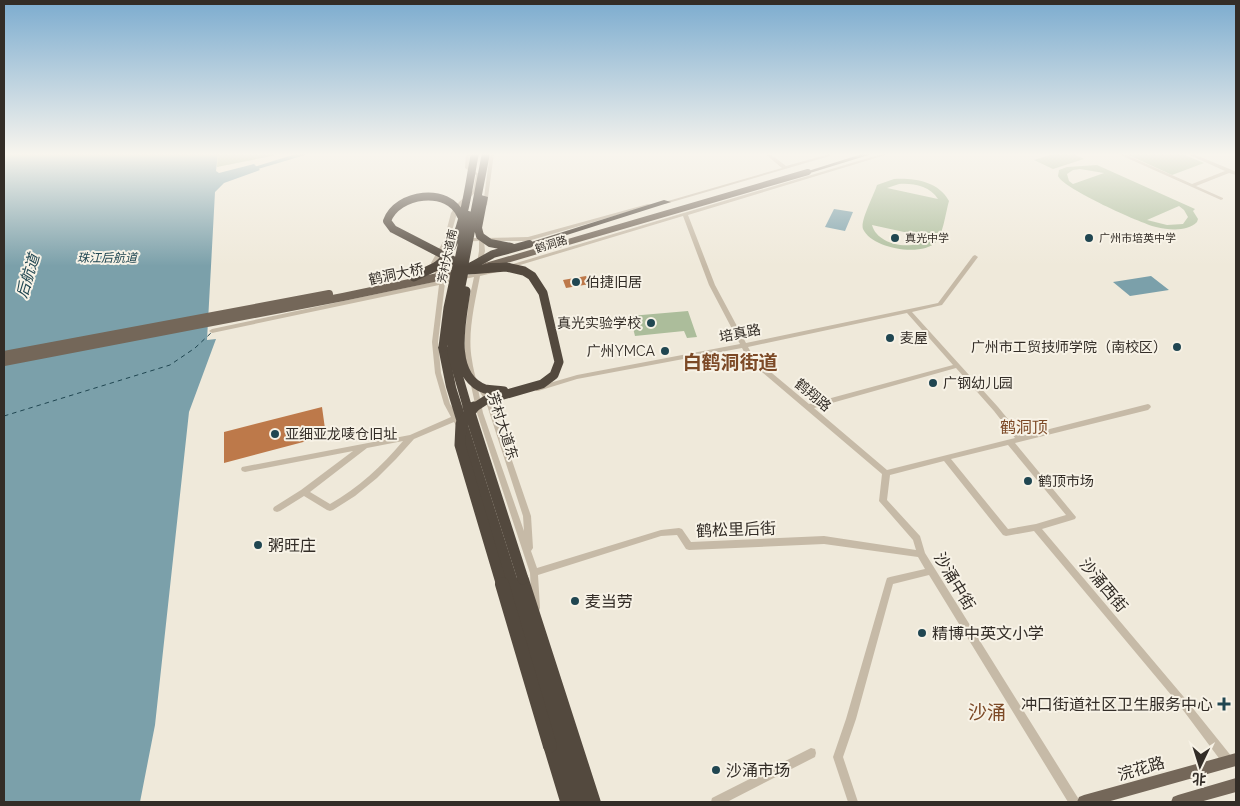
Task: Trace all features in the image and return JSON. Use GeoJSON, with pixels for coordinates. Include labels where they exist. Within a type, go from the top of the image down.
{"type":"FeatureCollection","features":[{"type":"Feature","properties":{"kind":"highway"},"geometry":{"type":"LineString","coordinates":[[414,277],[432,269],[447,256],[453,245],[467,191]]}},
{"type":"Feature","properties":{"kind":"highway","name":"芳村大道南"},"geometry":{"type":"LineString","coordinates":[[451,292],[472,191]]}},
{"type":"Feature","properties":{"kind":"highway","name":"芳村大道南"},"geometry":{"type":"LineString","coordinates":[[466,258],[481,191]]}},
{"type":"Feature","properties":{"kind":"highway"},"geometry":{"type":"LineString","coordinates":[[484,191],[478,228],[480,236],[487,242],[502,246],[529,244]]}},
{"type":"Feature","properties":{"kind":"highway"},"geometry":{"type":"LineString","coordinates":[[461,216],[457,208],[449,201],[424,197],[397,206],[389,214],[387,221],[393,229],[456,262],[470,275],[492,267],[511,267],[527,273],[540,285],[559,366],[556,373],[550,379],[491,398],[477,405],[463,419],[459,437],[568,802]]}},
{"type":"Feature","properties":{"kind":"highway"},"geometry":{"type":"LineString","coordinates":[[581,802],[447,371],[443,347],[444,331],[451,292],[460,275],[474,264],[493,254],[667,202]]}},
{"type":"Feature","properties":{"kind":"highway"},"geometry":{"type":"LineString","coordinates":[[466,258],[467,284],[460,341],[460,355],[465,373],[473,382],[489,389],[505,391],[532,386]]}},
{"type":"Feature","properties":{"kind":"highway","name":"芳村大道东"},"geometry":{"type":"LineString","coordinates":[[466,258],[470,275],[452,334],[453,360],[529,576],[537,618],[593,802]]}},
{"type":"Feature","properties":{"kind":"main road","name":"鹤洞大桥"},"geometry":{"type":"LineString","coordinates":[[4,355],[466,266],[732,191]]}},
{"type":"Feature","properties":{"kind":"main road","name":"鹤洞大桥"},"geometry":{"type":"LineString","coordinates":[[4,362],[470,275],[739,191]]}},
{"type":"Feature","properties":{"kind":"main road","name":"浣花路"},"geometry":{"type":"LineString","coordinates":[[1084,802],[1232,760]]}},
{"type":"Feature","properties":{"kind":"main road"},"geometry":{"type":"LineString","coordinates":[[1178,802],[1236,785]]}},
{"type":"Feature","properties":{"kind":"street","name":"芳村大道南"},"geometry":{"type":"LineString","coordinates":[[447,240],[457,210],[475,191]]}},
{"type":"Feature","properties":{"kind":"street","name":"芳村大道南"},"geometry":{"type":"LineString","coordinates":[[481,240],[484,191]]}},
{"type":"Feature","properties":{"kind":"street","name":"鹤洞路"},"geometry":{"type":"LineString","coordinates":[[447,240],[533,238],[641,207],[707,191]]}},
{"type":"Feature","properties":{"kind":"street","name":"鹤洞路"},"geometry":{"type":"LineString","coordinates":[[212,331],[442,284],[764,191]]}},
{"type":"Feature","properties":{"kind":"street"},"geometry":{"type":"LineString","coordinates":[[1202,191],[1222,200]]}},
{"type":"Feature","properties":{"kind":"street"},"geometry":{"type":"LineString","coordinates":[[682,198],[679,203],[682,206],[699,210]]}},
{"type":"Feature","properties":{"kind":"street","name":"鹤翔路"},"geometry":{"type":"LineString","coordinates":[[685,214],[712,285],[751,359],[886,473]]}},
{"type":"Feature","properties":{"kind":"street"},"geometry":{"type":"LineString","coordinates":[[447,240],[434,263],[442,284],[435,351],[441,387],[454,418],[465,432]]}},
{"type":"Feature","properties":{"kind":"street","name":"芳村大道东"},"geometry":{"type":"LineString","coordinates":[[481,240],[482,251],[470,275],[467,350],[480,413],[530,558],[529,576]]}},
{"type":"Feature","properties":{"kind":"street","name":"培真路"},"geometry":{"type":"LineString","coordinates":[[489,402],[576,377],[743,346],[940,304],[975,258]]}},
{"type":"Feature","properties":{"kind":"street"},"geometry":{"type":"LineString","coordinates":[[908,311],[996,409],[1020,439]]}},
{"type":"Feature","properties":{"kind":"street"},"geometry":{"type":"LineString","coordinates":[[808,406],[956,366]]}},
{"type":"Feature","properties":{"kind":"street"},"geometry":{"type":"LineString","coordinates":[[470,371],[489,402],[527,516],[530,558]]}},
{"type":"Feature","properties":{"kind":"street"},"geometry":{"type":"LineString","coordinates":[[922,554],[917,538],[883,501],[886,473],[1148,407]]}},
{"type":"Feature","properties":{"kind":"street"},"geometry":{"type":"LineString","coordinates":[[245,469],[411,436],[454,418]]}},
{"type":"Feature","properties":{"kind":"street"},"geometry":{"type":"LineString","coordinates":[[304,492],[330,508],[350,497],[398,453],[411,436]]}},
{"type":"Feature","properties":{"kind":"street"},"geometry":{"type":"LineString","coordinates":[[946,458],[1006,533],[1072,517],[1010,442]]}},
{"type":"Feature","properties":{"kind":"street"},"geometry":{"type":"LineString","coordinates":[[277,509],[304,492],[367,444]]}},
{"type":"Feature","properties":{"kind":"street","name":"沙涌西街"},"geometry":{"type":"LineString","coordinates":[[1036,527],[1232,760]]}},
{"type":"Feature","properties":{"kind":"street","name":"鹤松里后街"},"geometry":{"type":"LineString","coordinates":[[529,576],[661,533],[679,531],[689,546],[824,540],[922,554]]}},
{"type":"Feature","properties":{"kind":"street","name":"沙涌中街"},"geometry":{"type":"LineString","coordinates":[[922,554],[1074,802]]}},
{"type":"Feature","properties":{"kind":"street"},"geometry":{"type":"LineString","coordinates":[[853,802],[838,757],[851,719],[890,581],[931,571]]}},
{"type":"Feature","properties":{"kind":"street"},"geometry":{"type":"LineString","coordinates":[[716,802],[811,753]]}},
{"type":"Feature","properties":{"kind":"green space"},"geometry":{"type":"Polygon","coordinates":[[[875,191],[899,191],[938,199],[929,191],[941,191],[949,201],[938,239],[929,247],[920,249],[898,249],[876,242],[863,229],[865,214],[875,191]],[[872,225],[875,232],[881,237],[888,242],[896,244],[913,245],[927,237],[872,225]]]}},
{"type":"Feature","properties":{"kind":"green space"},"geometry":{"type":"Polygon","coordinates":[[[1077,191],[1154,191],[1195,209],[1193,211],[1198,219],[1193,225],[1183,229],[1156,227],[1077,191]],[[1179,206],[1147,220],[1167,225],[1183,224],[1188,217],[1179,206]]]}},
{"type":"Feature","properties":{"kind":"green space"},"geometry":{"type":"Polygon","coordinates":[[[688,311],[697,337],[687,338],[684,331],[635,336],[630,316],[688,311]]]}},
{"type":"Feature","properties":{"kind":"water","name":"珠江后航道"},"geometry":{"type":"Polygon","coordinates":[[[4,191],[216,191],[207,340],[216,339],[189,412],[155,725],[140,802],[4,802],[4,191]]]}},
{"type":"Feature","properties":{"kind":"water"},"geometry":{"type":"Polygon","coordinates":[[[834,209],[853,212],[845,231],[825,227],[834,209]]]}},
{"type":"Feature","properties":{"kind":"water"},"geometry":{"type":"Polygon","coordinates":[[[1151,276],[1169,290],[1130,296],[1113,282],[1151,276]]]}},
{"type":"Feature","properties":{"kind":"building","name":"伯捷旧居"},"geometry":{"type":"Polygon","coordinates":[[[586,276],[590,284],[566,288],[563,280],[586,276]]]}},
{"type":"Feature","properties":{"kind":"building","name":"亚细亚龙唛仓旧址"},"geometry":{"type":"Polygon","coordinates":[[[322,407],[326,436],[224,463],[224,432],[322,407]]]}},
{"type":"Feature","properties":{"kind":"ferry route"},"geometry":{"type":"LineString","coordinates":[[4,416],[170,365],[195,348],[212,332]]}},
{"type":"Feature","properties":{"kind":"place","name":"真光中学"},"geometry":{"type":"Point","coordinates":[895,238]}},
{"type":"Feature","properties":{"kind":"place","name":"广州市培英中学"},"geometry":{"type":"Point","coordinates":[1089,238]}},
{"type":"Feature","properties":{"kind":"place","name":"伯捷旧居"},"geometry":{"type":"Point","coordinates":[576,282]}},
{"type":"Feature","properties":{"kind":"place","name":"真光实验学校"},"geometry":{"type":"Point","coordinates":[651,323]}},
{"type":"Feature","properties":{"kind":"place","name":"麦屋"},"geometry":{"type":"Point","coordinates":[890,338]}},
{"type":"Feature","properties":{"kind":"place","name":"广州市工贸技师学院（南校区）"},"geometry":{"type":"Point","coordinates":[1177,347]}},
{"type":"Feature","properties":{"kind":"place","name":"广州YMCA"},"geometry":{"type":"Point","coordinates":[665,351]}},
{"type":"Feature","properties":{"kind":"place","name":"广钢幼儿园"},"geometry":{"type":"Point","coordinates":[933,383]}},
{"type":"Feature","properties":{"kind":"place","name":"亚细亚龙唛仓旧址"},"geometry":{"type":"Point","coordinates":[275,434]}},
{"type":"Feature","properties":{"kind":"place","name":"鹤顶市场"},"geometry":{"type":"Point","coordinates":[1028,481]}},
{"type":"Feature","properties":{"kind":"place","name":"粥旺庄"},"geometry":{"type":"Point","coordinates":[258,545]}},
{"type":"Feature","properties":{"kind":"place","name":"麦当劳"},"geometry":{"type":"Point","coordinates":[575,601]}},
{"type":"Feature","properties":{"kind":"place","name":"精博中英文小学"},"geometry":{"type":"Point","coordinates":[922,633]}},
{"type":"Feature","properties":{"kind":"place","name":"冲口街道社区卫生服务中心"},"geometry":{"type":"Point","coordinates":[1224,704]}},
{"type":"Feature","properties":{"kind":"place","name":"沙涌市场"},"geometry":{"type":"Point","coordinates":[716,770]}},
{"type":"Feature","properties":{"kind":"district","name":"白鹤洞街道"},"geometry":{"type":"Point","coordinates":[730,362]}},
{"type":"Feature","properties":{"kind":"district","name":"鹤洞顶"},"geometry":{"type":"Point","coordinates":[1024,427]}},
{"type":"Feature","properties":{"kind":"district","name":"沙涌"},"geometry":{"type":"Point","coordinates":[987,712]}},
{"type":"Feature","properties":{"kind":"water label","name":"后航道"},"geometry":{"type":"Point","coordinates":[28,276]}}]}
